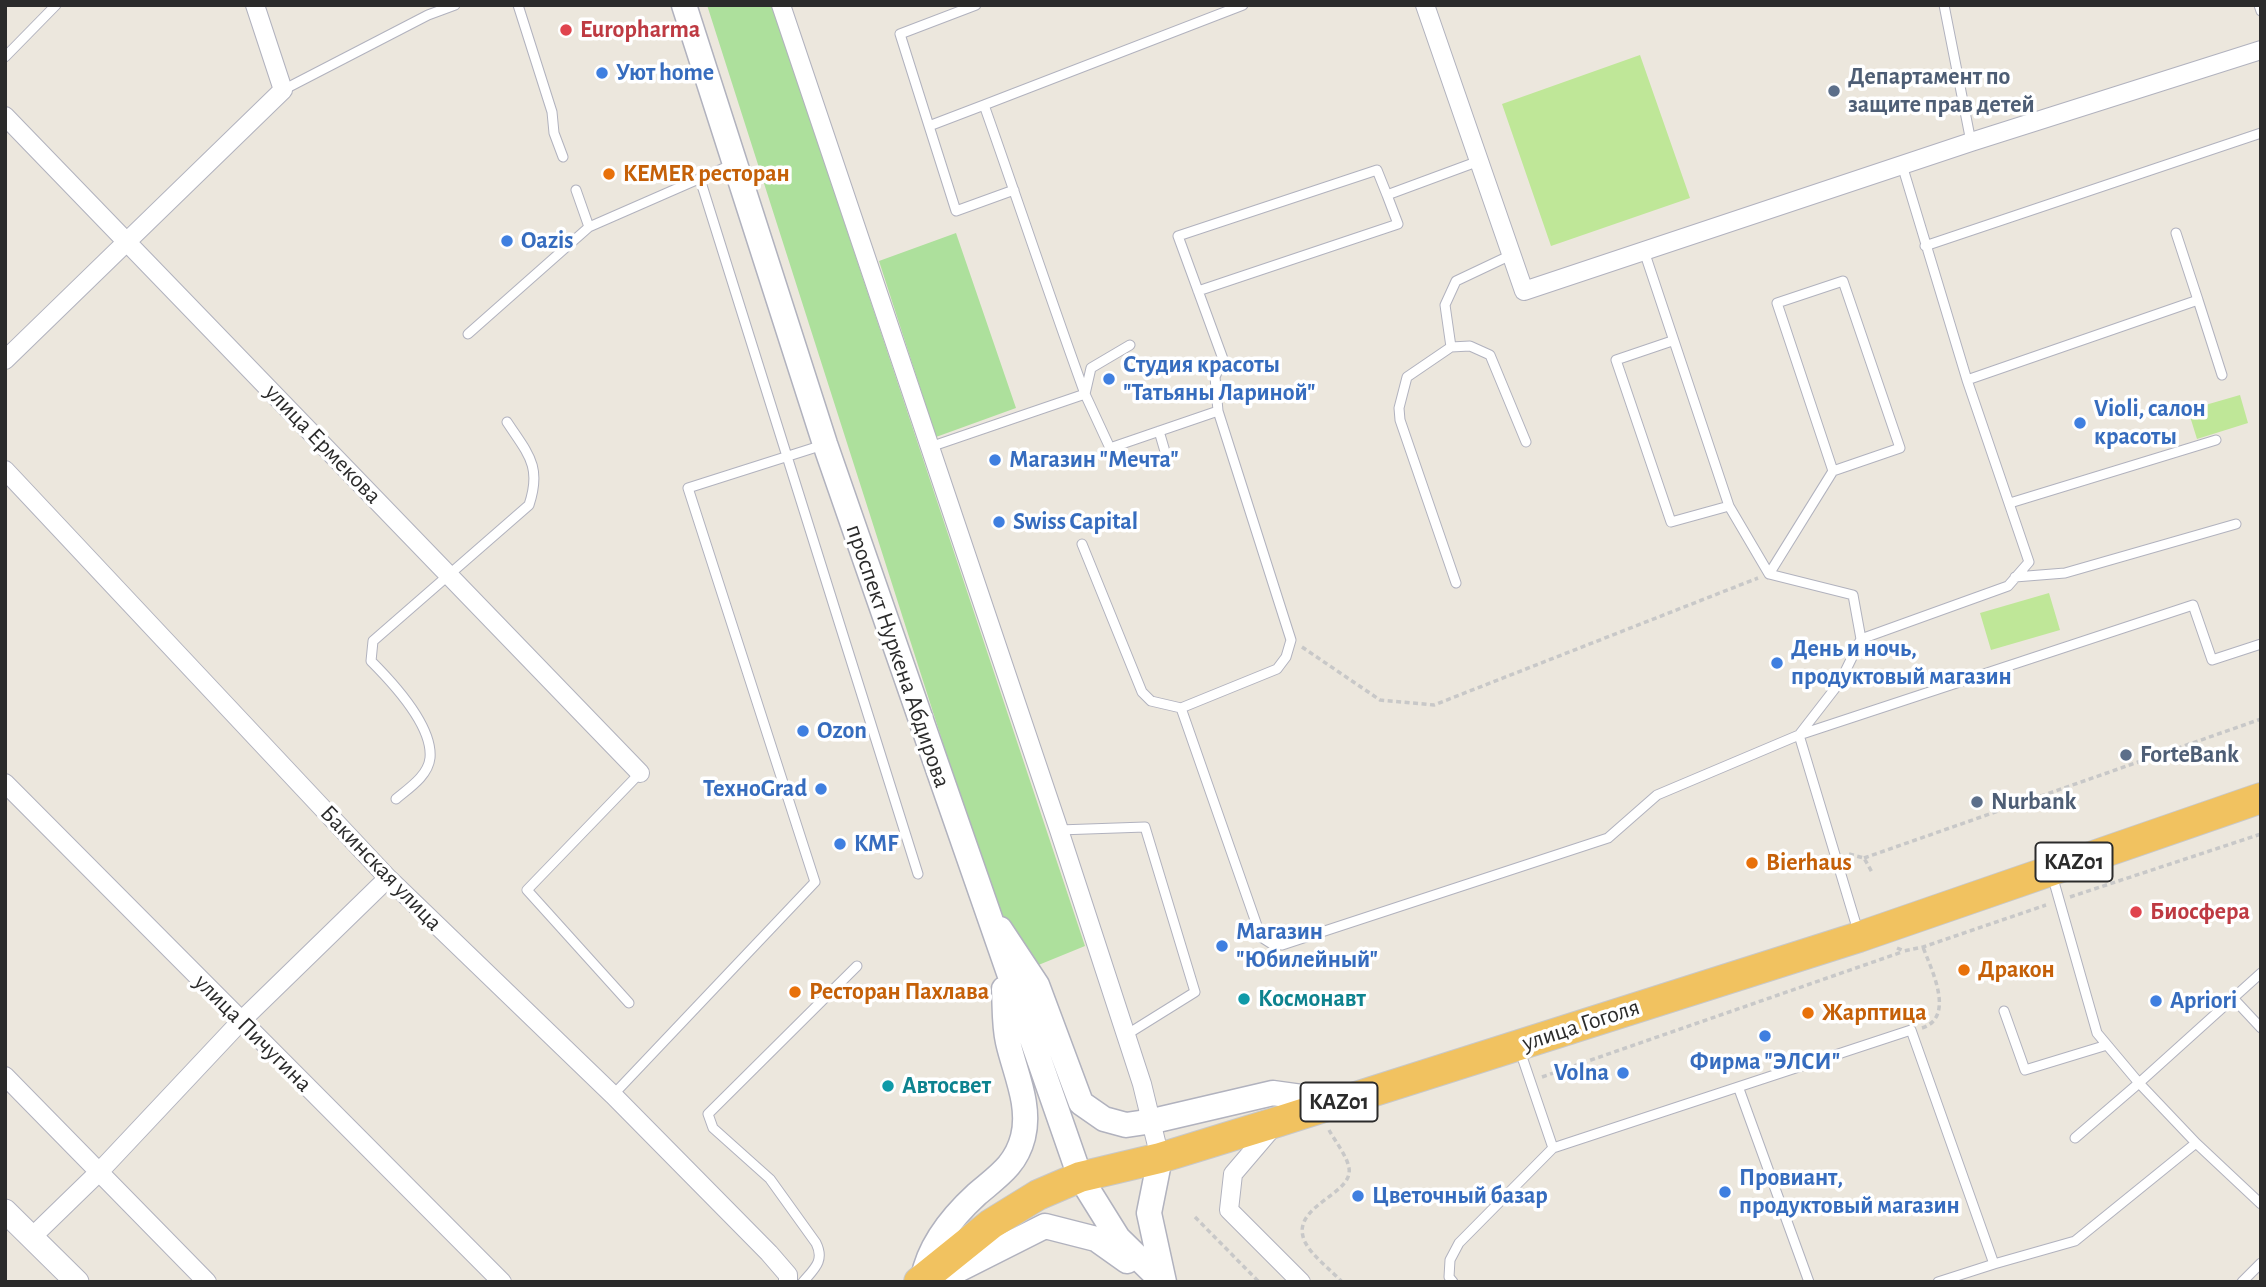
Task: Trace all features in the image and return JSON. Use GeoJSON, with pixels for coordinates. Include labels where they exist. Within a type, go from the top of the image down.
{"type":"FeatureCollection","features":[{"type":"Feature","properties":{"kind":"highway","name":"улица Гоголя"},"geometry":{"type":"LineString","coordinates":[[925,1281],[991,1224],[1038,1195],[1080,1177],[1160,1158],[1277,1122],[1859,937],[2261,798]]}},
{"type":"Feature","properties":{"kind":"main road","name":"проспект Нуркена Абдирова"},"geometry":{"type":"LineString","coordinates":[[684,5],[825,444],[1002,960],[1080,1177],[1118,1238],[1159,1278]]}},
{"type":"Feature","properties":{"kind":"main road"},"geometry":{"type":"LineString","coordinates":[[985,909],[1037,985],[1081,1103],[1104,1119],[1126,1125],[1153,1121],[1273,1093],[1328,1106]]}},
{"type":"Feature","properties":{"kind":"main road"},"geometry":{"type":"LineString","coordinates":[[1002,960],[1007,1040],[1026,1116],[1023,1138],[1012,1166],[975,1196],[942,1234],[926,1261],[925,1281],[1045,1226],[1096,1239],[1127,1261],[1159,1278]]}},
{"type":"Feature","properties":{"kind":"main road"},"geometry":{"type":"LineString","coordinates":[[1159,1278],[1149,1213],[1160,1158]]}},
{"type":"Feature","properties":{"kind":"street"},"geometry":{"type":"LineString","coordinates":[[5,359],[128,243],[283,90],[255,5]]}},
{"type":"Feature","properties":{"kind":"street"},"geometry":{"type":"LineString","coordinates":[[781,5],[1059,830],[1153,1121],[1160,1158]]}},
{"type":"Feature","properties":{"kind":"street"},"geometry":{"type":"LineString","coordinates":[[1425,5],[1524,291],[1971,142],[2261,50]]}},
{"type":"Feature","properties":{"kind":"street","name":"улица Ермекова"},"geometry":{"type":"LineString","coordinates":[[5,116],[640,772]]}},
{"type":"Feature","properties":{"kind":"street","name":"Бакинская улица"},"geometry":{"type":"LineString","coordinates":[[5,470],[388,878],[769,1252],[789,1275],[788,1282]]}},
{"type":"Feature","properties":{"kind":"street","name":"улица Пичугина"},"geometry":{"type":"LineString","coordinates":[[5,783],[502,1282]]}},
{"type":"Feature","properties":{"kind":"street"},"geometry":{"type":"LineString","coordinates":[[32,1237],[100,1171],[241,1021],[388,878]]}},
{"type":"Feature","properties":{"kind":"street"},"geometry":{"type":"LineString","coordinates":[[5,1076],[206,1282]]}},
{"type":"Feature","properties":{"kind":"street"},"geometry":{"type":"LineString","coordinates":[[1277,1122],[1233,1174],[1230,1210],[1301,1282]]}},
{"type":"Feature","properties":{"kind":"street"},"geometry":{"type":"LineString","coordinates":[[5,1211],[76,1282]]}},
{"type":"Feature","properties":{"kind":"lane"},"geometry":{"type":"LineString","coordinates":[[5,57],[56,5]]}},
{"type":"Feature","properties":{"kind":"lane"},"geometry":{"type":"LineString","coordinates":[[283,90],[438,8],[454,5]]}},
{"type":"Feature","properties":{"kind":"lane"},"geometry":{"type":"LineString","coordinates":[[518,5],[552,112],[554,133],[562,158]]}},
{"type":"Feature","properties":{"kind":"lane"},"geometry":{"type":"LineString","coordinates":[[976,5],[900,33],[956,211],[1014,190]]}},
{"type":"Feature","properties":{"kind":"lane"},"geometry":{"type":"LineString","coordinates":[[929,125],[1243,5]]}},
{"type":"Feature","properties":{"kind":"lane"},"geometry":{"type":"LineString","coordinates":[[1944,5],[1971,142]]}},
{"type":"Feature","properties":{"kind":"lane"},"geometry":{"type":"LineString","coordinates":[[2259,5],[2261,11]]}},
{"type":"Feature","properties":{"kind":"lane"},"geometry":{"type":"LineString","coordinates":[[984,105],[1086,394],[1110,448],[1218,411]]}},
{"type":"Feature","properties":{"kind":"lane"},"geometry":{"type":"LineString","coordinates":[[1925,246],[2261,133]]}},
{"type":"Feature","properties":{"kind":"lane"},"geometry":{"type":"LineString","coordinates":[[1387,195],[1479,161]]}},
{"type":"Feature","properties":{"kind":"lane"},"geometry":{"type":"LineString","coordinates":[[468,334],[589,227],[733,164]]}},
{"type":"Feature","properties":{"kind":"lane"},"geometry":{"type":"LineString","coordinates":[[1861,639],[2008,586],[2029,562],[1967,380],[1902,165]]}},
{"type":"Feature","properties":{"kind":"lane"},"geometry":{"type":"LineString","coordinates":[[1082,544],[1142,692],[1151,701],[1181,708],[1278,669],[1286,657],[1291,640],[1218,411],[1215,377],[1223,359],[1198,291],[1178,236],[1377,170],[1398,224],[1198,291]]}},
{"type":"Feature","properties":{"kind":"lane"},"geometry":{"type":"LineString","coordinates":[[700,179],[918,874]]}},
{"type":"Feature","properties":{"kind":"lane"},"geometry":{"type":"LineString","coordinates":[[576,190],[589,227]]}},
{"type":"Feature","properties":{"kind":"lane"},"geometry":{"type":"LineString","coordinates":[[2176,233],[2222,375]]}},
{"type":"Feature","properties":{"kind":"lane"},"geometry":{"type":"LineString","coordinates":[[1644,251],[1729,506],[1769,574],[1853,595],[1861,639],[1840,681],[1799,735]]}},
{"type":"Feature","properties":{"kind":"lane"},"geometry":{"type":"LineString","coordinates":[[1451,347],[1446,305],[1448,293],[1456,282],[1511,255]]}},
{"type":"Feature","properties":{"kind":"lane"},"geometry":{"type":"LineString","coordinates":[[1769,574],[1833,471],[1900,448],[1843,281],[1777,303],[1833,471]]}},
{"type":"Feature","properties":{"kind":"lane"},"geometry":{"type":"LineString","coordinates":[[1967,380],[2198,299]]}},
{"type":"Feature","properties":{"kind":"lane"},"geometry":{"type":"LineString","coordinates":[[1672,341],[1616,360],[1671,522],[1729,506]]}},
{"type":"Feature","properties":{"kind":"lane"},"geometry":{"type":"LineString","coordinates":[[1086,394],[1091,368],[1130,345]]}},
{"type":"Feature","properties":{"kind":"lane"},"geometry":{"type":"LineString","coordinates":[[1456,583],[1399,408],[1406,377],[1451,347],[1470,346],[1490,355],[1526,442]]}},
{"type":"Feature","properties":{"kind":"lane"},"geometry":{"type":"LineString","coordinates":[[930,447],[1086,394]]}},
{"type":"Feature","properties":{"kind":"lane"},"geometry":{"type":"LineString","coordinates":[[396,799],[420,780],[430,758],[425,733],[397,688],[371,661],[373,641],[412,606],[451,577],[529,505],[536,484],[533,462],[507,422]]}},
{"type":"Feature","properties":{"kind":"lane"},"geometry":{"type":"LineString","coordinates":[[1159,431],[1166,455]]}},
{"type":"Feature","properties":{"kind":"lane"},"geometry":{"type":"LineString","coordinates":[[2010,503],[2216,440]]}},
{"type":"Feature","properties":{"kind":"lane"},"geometry":{"type":"LineString","coordinates":[[612,1095],[815,881],[688,488],[825,444]]}},
{"type":"Feature","properties":{"kind":"lane"},"geometry":{"type":"LineString","coordinates":[[2015,577],[2065,573],[2236,524]]}},
{"type":"Feature","properties":{"kind":"lane"},"geometry":{"type":"LineString","coordinates":[[1181,708],[1261,937],[1272,944],[1282,945],[1608,838],[1657,795],[1799,735],[2193,605],[2212,660],[2261,644]]}},
{"type":"Feature","properties":{"kind":"lane"},"geometry":{"type":"LineString","coordinates":[[1799,735],[1859,937]]}},
{"type":"Feature","properties":{"kind":"lane"},"geometry":{"type":"LineString","coordinates":[[629,1003],[527,890],[640,772]]}},
{"type":"Feature","properties":{"kind":"lane"},"geometry":{"type":"LineString","coordinates":[[1059,830],[1145,827],[1195,992],[1125,1036]]}},
{"type":"Feature","properties":{"kind":"lane"},"geometry":{"type":"LineString","coordinates":[[2051,870],[2097,1033],[2139,1083],[2196,1143],[2261,1204]]}},
{"type":"Feature","properties":{"kind":"lane"},"geometry":{"type":"LineString","coordinates":[[803,1282],[820,1261],[820,1252],[770,1179],[713,1128],[708,1114],[858,966]]}},
{"type":"Feature","properties":{"kind":"lane"},"geometry":{"type":"LineString","coordinates":[[2074,1138],[2261,973]]}},
{"type":"Feature","properties":{"kind":"lane"},"geometry":{"type":"LineString","coordinates":[[2233,999],[2261,1028]]}},
{"type":"Feature","properties":{"kind":"lane"},"geometry":{"type":"LineString","coordinates":[[2004,1011],[2025,1070],[2108,1045]]}},
{"type":"Feature","properties":{"kind":"lane"},"geometry":{"type":"LineString","coordinates":[[1453,1282],[1449,1277],[1450,1260],[1459,1243],[1553,1148],[1739,1089],[1911,1030],[1994,1264]]}},
{"type":"Feature","properties":{"kind":"lane"},"geometry":{"type":"LineString","coordinates":[[1518,1045],[1553,1148]]}},
{"type":"Feature","properties":{"kind":"lane"},"geometry":{"type":"LineString","coordinates":[[1739,1089],[1809,1282]]}},
{"type":"Feature","properties":{"kind":"lane"},"geometry":{"type":"LineString","coordinates":[[1938,1282],[2075,1241],[2196,1143]]}},
{"type":"Feature","properties":{"kind":"lane"},"geometry":{"type":"LineString","coordinates":[[2242,1282],[2261,1263]]}},
{"type":"Feature","properties":{"kind":"path"},"geometry":{"type":"LineString","coordinates":[[1291,640],[1380,700],[1434,705],[1769,574]]}},
{"type":"Feature","properties":{"kind":"path"},"geometry":{"type":"LineString","coordinates":[[1834,851],[1864,858],[2261,719]]}},
{"type":"Feature","properties":{"kind":"path"},"geometry":{"type":"LineString","coordinates":[[1864,858],[1872,874]]}},
{"type":"Feature","properties":{"kind":"path"},"geometry":{"type":"LineString","coordinates":[[1911,1030],[1927,1027],[1940,1012],[1935,981],[1923,947]]}},
{"type":"Feature","properties":{"kind":"path"},"geometry":{"type":"LineString","coordinates":[[1529,1082],[1904,951]]}},
{"type":"Feature","properties":{"kind":"path"},"geometry":{"type":"LineString","coordinates":[[1328,1106],[1349,1169],[1347,1180],[1305,1218],[1302,1230],[1305,1243],[1342,1282]]}},
{"type":"Feature","properties":{"kind":"path"},"geometry":{"type":"LineString","coordinates":[[1195,1217],[1259,1282]]}},
{"type":"Feature","properties":{"kind":"green space"},"geometry":{"type":"Polygon","coordinates":[[[707,5],[772,5],[1085,946],[1036,966],[995,906],[707,5]]]}},
{"type":"Feature","properties":{"kind":"green space"},"geometry":{"type":"Polygon","coordinates":[[[1640,55],[1690,198],[1551,246],[1502,104],[1640,55]]]}},
{"type":"Feature","properties":{"kind":"green space"},"geometry":{"type":"Polygon","coordinates":[[[956,233],[1016,408],[936,437],[879,261],[956,233]]]}},
{"type":"Feature","properties":{"kind":"green space"},"geometry":{"type":"Polygon","coordinates":[[[2240,395],[2248,423],[2197,439],[2188,410],[2240,395]]]}},
{"type":"Feature","properties":{"kind":"green space"},"geometry":{"type":"Polygon","coordinates":[[[2049,593],[2060,630],[1991,650],[1980,613],[2049,593]]]}},
{"type":"Feature","properties":{"kind":"place","name":"Europharma"},"geometry":{"type":"Point","coordinates":[566,30]}},
{"type":"Feature","properties":{"kind":"place","name":"Уют home"},"geometry":{"type":"Point","coordinates":[602,73]}},
{"type":"Feature","properties":{"kind":"place","name":"Департамент по защите прав детей"},"geometry":{"type":"Point","coordinates":[1834,91]}},
{"type":"Feature","properties":{"kind":"place","name":"KEMER ресторан"},"geometry":{"type":"Point","coordinates":[609,174]}},
{"type":"Feature","properties":{"kind":"place","name":"Oazis"},"geometry":{"type":"Point","coordinates":[507,241]}},
{"type":"Feature","properties":{"kind":"place","name":"Студия красоты \"Татьяны Лариной\""},"geometry":{"type":"Point","coordinates":[1109,379]}},
{"type":"Feature","properties":{"kind":"place","name":"Violi, салон красоты"},"geometry":{"type":"Point","coordinates":[2080,423]}},
{"type":"Feature","properties":{"kind":"place","name":"Магазин \"Мечта\""},"geometry":{"type":"Point","coordinates":[995,460]}},
{"type":"Feature","properties":{"kind":"place","name":"Swiss Capital"},"geometry":{"type":"Point","coordinates":[999,522]}},
{"type":"Feature","properties":{"kind":"place","name":"День и ночь, продуктовый магазин"},"geometry":{"type":"Point","coordinates":[1777,663]}},
{"type":"Feature","properties":{"kind":"place","name":"Ozon"},"geometry":{"type":"Point","coordinates":[803,731]}},
{"type":"Feature","properties":{"kind":"place","name":"ForteBank"},"geometry":{"type":"Point","coordinates":[2126,755]}},
{"type":"Feature","properties":{"kind":"place","name":"ТехноGrad"},"geometry":{"type":"Point","coordinates":[821,789]}},
{"type":"Feature","properties":{"kind":"place","name":"Nurbank"},"geometry":{"type":"Point","coordinates":[1977,802]}},
{"type":"Feature","properties":{"kind":"place","name":"KMF"},"geometry":{"type":"Point","coordinates":[840,844]}},
{"type":"Feature","properties":{"kind":"place","name":"Bierhaus"},"geometry":{"type":"Point","coordinates":[1752,863]}},
{"type":"Feature","properties":{"kind":"place","name":"Биосфера"},"geometry":{"type":"Point","coordinates":[2136,912]}},
{"type":"Feature","properties":{"kind":"place","name":"Магазин \"Юбилейный\""},"geometry":{"type":"Point","coordinates":[1222,946]}},
{"type":"Feature","properties":{"kind":"place","name":"Дракон"},"geometry":{"type":"Point","coordinates":[1964,970]}},
{"type":"Feature","properties":{"kind":"place","name":"Ресторан Пахлава"},"geometry":{"type":"Point","coordinates":[795,992]}},
{"type":"Feature","properties":{"kind":"place","name":"Космонавт"},"geometry":{"type":"Point","coordinates":[1244,999]}},
{"type":"Feature","properties":{"kind":"place","name":"Apriori"},"geometry":{"type":"Point","coordinates":[2156,1001]}},
{"type":"Feature","properties":{"kind":"place","name":"Жарптица"},"geometry":{"type":"Point","coordinates":[1808,1013]}},
{"type":"Feature","properties":{"kind":"place","name":"Фирма \"ЭЛСИ\""},"geometry":{"type":"Point","coordinates":[1765,1036]}},
{"type":"Feature","properties":{"kind":"place","name":"Volna"},"geometry":{"type":"Point","coordinates":[1623,1073]}},
{"type":"Feature","properties":{"kind":"place","name":"Автосвет"},"geometry":{"type":"Point","coordinates":[888,1086]}},
{"type":"Feature","properties":{"kind":"place","name":"Провиант, продуктовый магазин"},"geometry":{"type":"Point","coordinates":[1725,1192]}},
{"type":"Feature","properties":{"kind":"place","name":"Цветочный базар"},"geometry":{"type":"Point","coordinates":[1358,1196]}}]}
